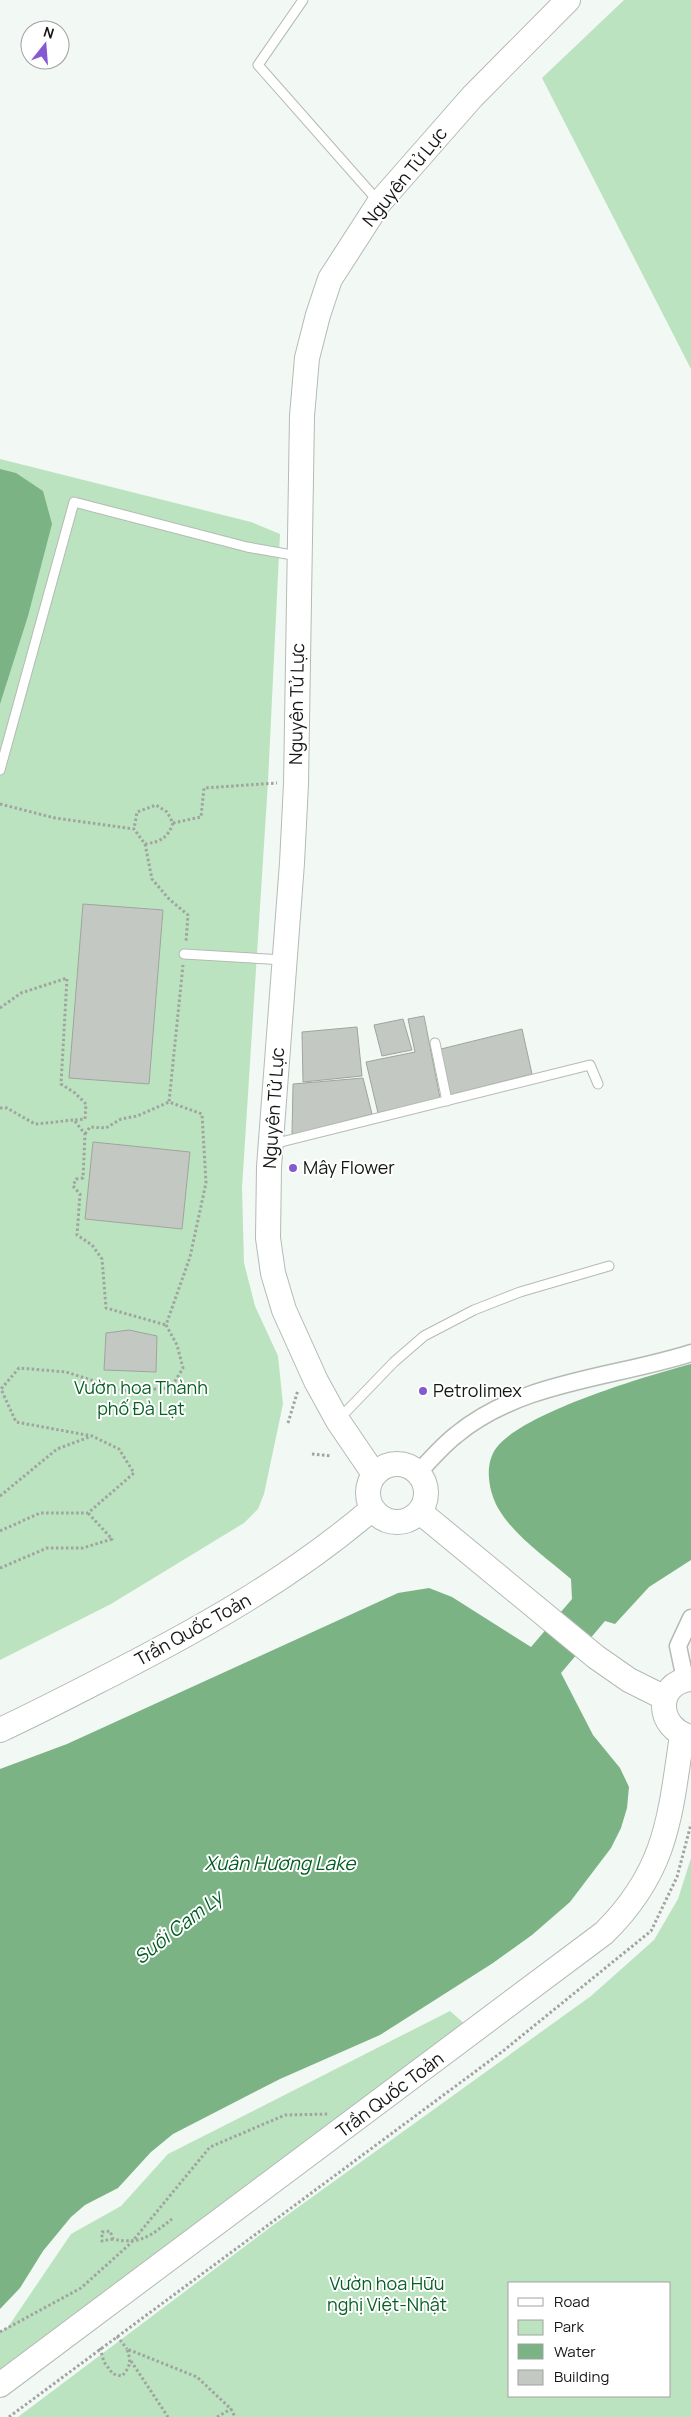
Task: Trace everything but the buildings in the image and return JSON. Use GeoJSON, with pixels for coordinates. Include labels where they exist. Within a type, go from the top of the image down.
{"type":"FeatureCollection","features":[{"type":"Feature","properties":{"kind":"main road","name":"Nguyên Tử Lực"},"geometry":{"type":"LineString","coordinates":[[374,1474],[338,1420],[316,1381],[284,1310],[273,1273],[268,1238],[271,1145],[296,784],[302,416],[307,358],[330,279],[379,203],[472,97],[568,0]]}},
{"type":"Feature","properties":{"kind":"main road"},"geometry":{"type":"LineString","coordinates":[[397,1463],[405,1464],[418,1473],[423,1479],[426,1495],[420,1512],[413,1518],[395,1522],[386,1520],[372,1509],[367,1491],[374,1474],[380,1468],[397,1463]]}},
{"type":"Feature","properties":{"kind":"main road","name":"Trần Quốc Toản"},"geometry":{"type":"LineString","coordinates":[[0,1730],[169,1644],[254,1597],[338,1539],[372,1509]]}},
{"type":"Feature","properties":{"kind":"main road"},"geometry":{"type":"LineString","coordinates":[[420,1512],[596,1657],[630,1680],[665,1698]]}},
{"type":"Feature","properties":{"kind":"main road"},"geometry":{"type":"LineString","coordinates":[[687,1736],[668,1724],[664,1715],[665,1698],[670,1690],[688,1679]]}},
{"type":"Feature","properties":{"kind":"main road","name":"Trần Quốc Toản"},"geometry":{"type":"LineString","coordinates":[[0,2385],[604,1933],[632,1904],[643,1887],[661,1849],[687,1736]]}},
{"type":"Feature","properties":{"kind":"street"},"geometry":{"type":"LineString","coordinates":[[418,1473],[457,1434],[502,1407],[540,1391],[691,1353]]}},
{"type":"Feature","properties":{"kind":"street"},"geometry":{"type":"LineString","coordinates":[[688,1679],[678,1646],[691,1618]]}},
{"type":"Feature","properties":{"kind":"lane"},"geometry":{"type":"LineString","coordinates":[[303,0],[258,65],[379,203]]}},
{"type":"Feature","properties":{"kind":"lane"},"geometry":{"type":"LineString","coordinates":[[0,770],[74,502],[247,547],[299,556]]}},
{"type":"Feature","properties":{"kind":"lane"},"geometry":{"type":"LineString","coordinates":[[184,954],[284,960]]}},
{"type":"Feature","properties":{"kind":"lane"},"geometry":{"type":"LineString","coordinates":[[435,1043],[448,1101]]}},
{"type":"Feature","properties":{"kind":"lane"},"geometry":{"type":"LineString","coordinates":[[271,1145],[590,1065],[598,1084]]}},
{"type":"Feature","properties":{"kind":"lane"},"geometry":{"type":"LineString","coordinates":[[338,1420],[394,1362],[424,1336],[484,1306],[520,1292],[609,1266]]}},
{"type":"Feature","properties":{"kind":"path"},"geometry":{"type":"LineString","coordinates":[[173,823],[201,817],[204,788],[268,782],[296,784]]}},
{"type":"Feature","properties":{"kind":"path"},"geometry":{"type":"LineString","coordinates":[[0,804],[55,818],[134,829],[145,844],[152,879],[169,899],[188,915],[169,1102]]}},
{"type":"Feature","properties":{"kind":"path"},"geometry":{"type":"LineString","coordinates":[[134,829],[137,812],[156,805],[168,812],[173,823],[169,834],[158,842],[145,844]]}},
{"type":"Feature","properties":{"kind":"path"},"geometry":{"type":"LineString","coordinates":[[0,1008],[21,993],[67,978],[61,1084],[75,1093],[86,1104],[85,1119],[35,1124],[7,1108],[0,1108]]}},
{"type":"Feature","properties":{"kind":"path"},"geometry":{"type":"LineString","coordinates":[[0,1531],[40,1513],[88,1513],[134,1473],[119,1449],[92,1436],[16,1422],[1,1389],[19,1368],[66,1372],[126,1391],[171,1388],[183,1368],[177,1345],[166,1325],[106,1308],[102,1259],[92,1245],[77,1234],[80,1194],[73,1186],[76,1179],[83,1178],[85,1134],[90,1126],[106,1128],[121,1118],[137,1116],[169,1102],[202,1114],[206,1183],[190,1257],[166,1325]]}},
{"type":"Feature","properties":{"kind":"path"},"geometry":{"type":"LineString","coordinates":[[74,1120],[85,1134]]}},
{"type":"Feature","properties":{"kind":"path"},"geometry":{"type":"LineString","coordinates":[[288,1423],[299,1387]]}},
{"type":"Feature","properties":{"kind":"path"},"geometry":{"type":"LineString","coordinates":[[0,1496],[57,1449],[92,1436]]}},
{"type":"Feature","properties":{"kind":"path"},"geometry":{"type":"LineString","coordinates":[[312,1454],[331,1456]]}},
{"type":"Feature","properties":{"kind":"path"},"geometry":{"type":"LineString","coordinates":[[0,1568],[47,1548],[83,1548],[112,1539],[88,1513]]}},
{"type":"Feature","properties":{"kind":"path"},"geometry":{"type":"LineString","coordinates":[[9,2417],[503,2051],[651,1931],[677,1877],[691,1824]]}},
{"type":"Feature","properties":{"kind":"path"},"geometry":{"type":"LineString","coordinates":[[0,2332],[81,2288],[131,2243],[210,2147],[285,2115],[338,2113]]}},
{"type":"Feature","properties":{"kind":"path"},"geometry":{"type":"LineString","coordinates":[[113,2239],[131,2243],[152,2234],[172,2219]]}},
{"type":"Feature","properties":{"kind":"path"},"geometry":{"type":"LineString","coordinates":[[117,2336],[127,2348],[131,2360],[168,2417]]}},
{"type":"Feature","properties":{"kind":"path"},"geometry":{"type":"LineString","coordinates":[[100,2348],[108,2370],[113,2374],[122,2376],[128,2369],[131,2360]]}},
{"type":"Feature","properties":{"kind":"path"},"geometry":{"type":"LineString","coordinates":[[127,2348],[197,2377],[231,2409],[235,2417]]}},
{"type":"Feature","properties":{"kind":"path"},"geometry":{"type":"LineString","coordinates":[[217,2417],[231,2409]]}},
{"type":"Feature","properties":{"kind":"green space"},"geometry":{"type":"Polygon","coordinates":[[[624,0],[691,0],[691,369],[542,78],[624,0]]]}},
{"type":"Feature","properties":{"kind":"green space","name":"Vườn hoa Thành phố Đà Lạt"},"geometry":{"type":"Polygon","coordinates":[[[0,459],[251,522],[280,534],[268,782],[242,1188],[244,1263],[255,1306],[278,1356],[283,1404],[264,1494],[258,1509],[244,1523],[111,1604],[0,1660],[0,459]]]}},
{"type":"Feature","properties":{"kind":"green space","name":"Vườn hoa Hữu nghị Việt-Nhật"},"geometry":{"type":"Polygon","coordinates":[[[691,1858],[691,2417],[18,2417],[272,2226],[591,1996],[654,1940],[678,1899],[691,1858]]]}},
{"type":"Feature","properties":{"kind":"green space"},"geometry":{"type":"Polygon","coordinates":[[[450,2011],[467,2026],[0,2391],[0,2332],[8,2327],[71,2234],[121,2206],[168,2154],[450,2011]]]}},
{"type":"Feature","properties":{"kind":"water"},"geometry":{"type":"Polygon","coordinates":[[[0,469],[16,473],[43,491],[52,524],[28,616],[0,704],[0,469]]]}},
{"type":"Feature","properties":{"kind":"water","name":"Xuân Hương Lake"},"geometry":{"type":"Polygon","coordinates":[[[691,1364],[691,1560],[649,1587],[615,1624],[605,1621],[561,1673],[593,1735],[620,1768],[629,1787],[627,1808],[621,1828],[611,1848],[570,1902],[532,1935],[493,1963],[380,2035],[280,2079],[173,2134],[151,2152],[118,2188],[85,2205],[71,2217],[43,2251],[20,2288],[0,2309],[0,1769],[67,1744],[398,1593],[429,1588],[452,1597],[531,1647],[572,1599],[571,1579],[522,1537],[498,1508],[492,1493],[489,1477],[490,1461],[493,1453],[512,1434],[533,1421],[559,1409],[617,1386],[691,1364]]]}},
{"type":"Feature","properties":{"kind":"place","name":"Mây Flower"},"geometry":{"type":"Point","coordinates":[293,1168]}},
{"type":"Feature","properties":{"kind":"place","name":"Petrolimex"},"geometry":{"type":"Point","coordinates":[423,1391]}},
{"type":"Feature","properties":{"kind":"water label","name":"Suối Cam Ly"},"geometry":{"type":"Point","coordinates":[178,1927]}}]}
